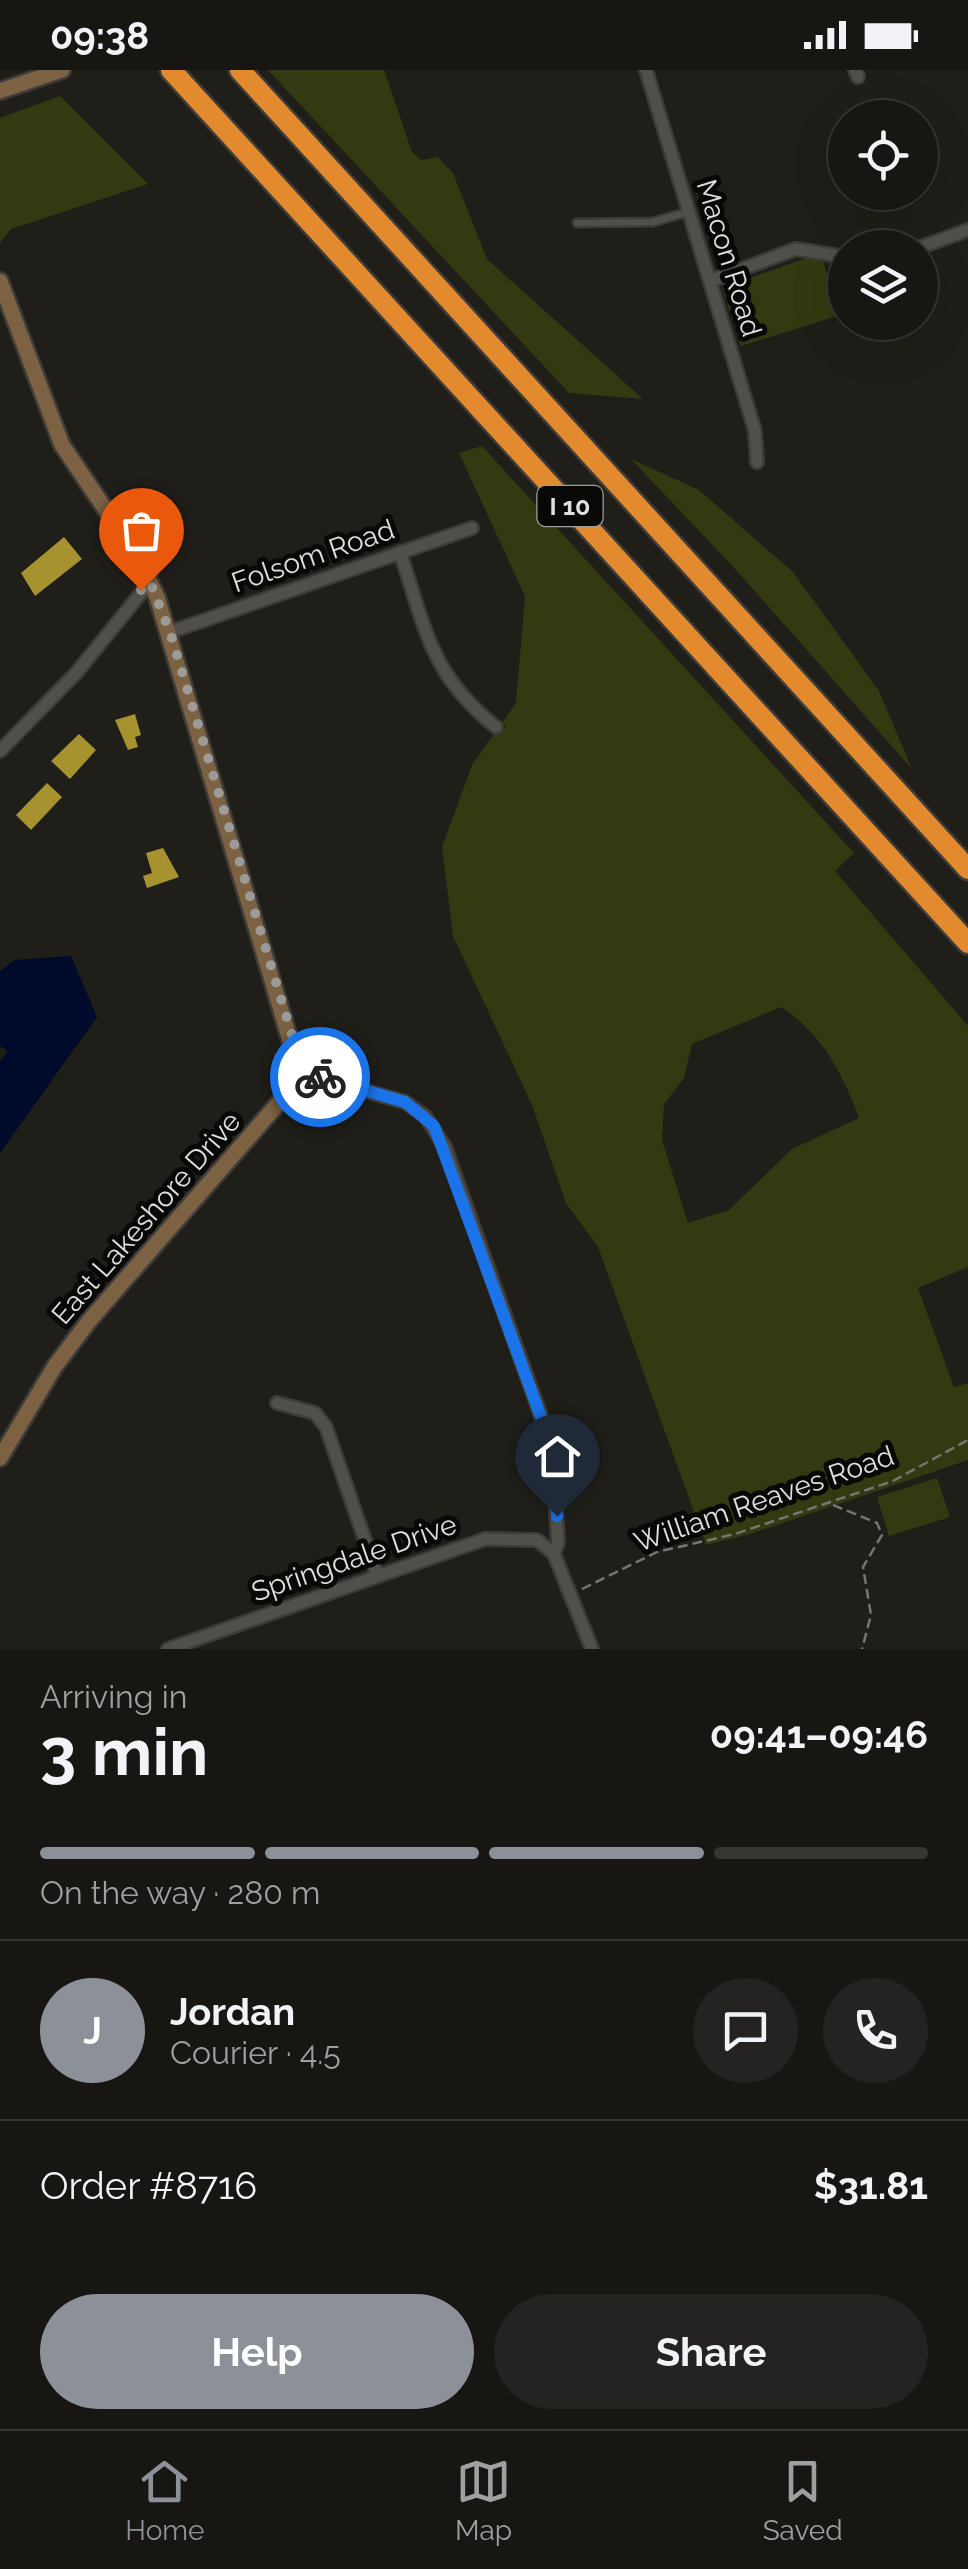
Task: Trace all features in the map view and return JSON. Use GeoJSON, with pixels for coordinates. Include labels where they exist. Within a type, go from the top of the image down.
{"type":"FeatureCollection","features":[{"type":"Feature","properties":{"kind":"highway","name":"I 10"},"geometry":{"type":"LineString","coordinates":[[171,70],[968,943]]}},
{"type":"Feature","properties":{"kind":"highway","name":"I 10"},"geometry":{"type":"LineString","coordinates":[[240,70],[968,869]]}},
{"type":"Feature","properties":{"kind":"street"},"geometry":{"type":"LineString","coordinates":[[0,91],[62,70]]}},
{"type":"Feature","properties":{"kind":"street","name":"Macon Road"},"geometry":{"type":"LineString","coordinates":[[646,70],[755,432],[757,462]]}},
{"type":"Feature","properties":{"kind":"street"},"geometry":{"type":"LineString","coordinates":[[938,241],[968,230]]}},
{"type":"Feature","properties":{"kind":"street"},"geometry":{"type":"LineString","coordinates":[[710,282],[796,249],[828,254]]}},
{"type":"Feature","properties":{"kind":"street"},"geometry":{"type":"LineString","coordinates":[[0,282],[62,445],[150,582],[170,632],[292,1035],[294,1071],[405,1102],[434,1126],[552,1447],[558,1542],[554,1554],[592,1649]]}},
{"type":"Feature","properties":{"kind":"street","name":"Folsom Road"},"geometry":{"type":"LineString","coordinates":[[170,632],[472,528]]}},
{"type":"Feature","properties":{"kind":"street"},"geometry":{"type":"LineString","coordinates":[[400,552],[435,658],[467,704],[496,728]]}},
{"type":"Feature","properties":{"kind":"street"},"geometry":{"type":"LineString","coordinates":[[0,752],[76,672],[150,582]]}},
{"type":"Feature","properties":{"kind":"street","name":"East Lakeshore Drive"},"geometry":{"type":"LineString","coordinates":[[0,1458],[78,1336],[282,1099],[294,1071]]}},
{"type":"Feature","properties":{"kind":"street"},"geometry":{"type":"LineString","coordinates":[[277,1403],[315,1413],[326,1427],[377,1575]]}},
{"type":"Feature","properties":{"kind":"street","name":"Springdale Drive"},"geometry":{"type":"LineString","coordinates":[[168,1649],[377,1575],[501,1537],[545,1542],[554,1554]]}},
{"type":"Feature","properties":{"kind":"lane"},"geometry":{"type":"LineString","coordinates":[[576,223],[653,222],[689,212]]}},
{"type":"Feature","properties":{"kind":"path","name":"William Reaves Road"},"geometry":{"type":"LineString","coordinates":[[571,1594],[658,1552],[736,1534],[892,1481],[968,1440]]}},
{"type":"Feature","properties":{"kind":"path"},"geometry":{"type":"LineString","coordinates":[[832,1504],[877,1523],[882,1535],[863,1567],[871,1615],[862,1649]]}},
{"type":"Feature","properties":{"kind":"green space"},"geometry":{"type":"Polygon","coordinates":[[[268,70],[384,70],[412,152],[421,160],[438,157],[453,173],[487,259],[643,399],[569,393],[268,70]]]}},
{"type":"Feature","properties":{"kind":"green space"},"geometry":{"type":"Polygon","coordinates":[[[60,96],[148,184],[11,229],[0,243],[0,118],[60,96]]]}},
{"type":"Feature","properties":{"kind":"green space"},"geometry":{"type":"Polygon","coordinates":[[[806,258],[823,261],[828,277],[828,319],[741,346],[722,288],[806,258]]]}},
{"type":"Feature","properties":{"kind":"green space"},"geometry":{"type":"Polygon","coordinates":[[[482,446],[854,853],[835,871],[968,1026],[968,1267],[918,1288],[954,1387],[968,1383],[968,1460],[750,1534],[706,1545],[598,1247],[566,1203],[532,1105],[453,936],[442,847],[472,765],[494,734],[506,727],[502,723],[516,703],[525,596],[459,453],[482,446]],[[781,1007],[692,1044],[684,1078],[664,1104],[662,1140],[688,1223],[729,1210],[792,1149],[859,1118],[829,1055],[781,1007]]]}},
{"type":"Feature","properties":{"kind":"green space"},"geometry":{"type":"Polygon","coordinates":[[[631,459],[699,490],[793,572],[879,691],[912,769],[738,572],[631,459]]]}},
{"type":"Feature","properties":{"kind":"green space"},"geometry":{"type":"Polygon","coordinates":[[[937,1478],[950,1517],[889,1536],[877,1497],[937,1478]]]}},
{"type":"Feature","properties":{"kind":"water"},"geometry":{"type":"Polygon","coordinates":[[[71,956],[97,1017],[0,1153],[0,1061],[8,1051],[0,1046],[0,971],[15,960],[71,956]]]}},
{"type":"Feature","properties":{"kind":"building"},"geometry":{"type":"Polygon","coordinates":[[[64,537],[82,559],[35,596],[21,573],[64,537]]]}},
{"type":"Feature","properties":{"kind":"building"},"geometry":{"type":"Polygon","coordinates":[[[135,714],[141,735],[135,737],[138,747],[128,750],[115,720],[135,714]]]}},
{"type":"Feature","properties":{"kind":"building"},"geometry":{"type":"Polygon","coordinates":[[[79,734],[96,750],[70,779],[51,761],[79,734]]]}},
{"type":"Feature","properties":{"kind":"building"},"geometry":{"type":"Polygon","coordinates":[[[47,783],[62,797],[31,830],[16,815],[47,783]]]}},
{"type":"Feature","properties":{"kind":"building"},"geometry":{"type":"Polygon","coordinates":[[[163,848],[179,877],[147,888],[143,876],[152,873],[146,853],[163,848]]]}},
{"type":"Feature","properties":{"kind":"way so far"},"geometry":{"type":"LineString","coordinates":[[141,590],[150,582],[170,632],[292,1035],[294,1071],[320,1077]]}},
{"type":"Feature","properties":{"kind":"route"},"geometry":{"type":"LineString","coordinates":[[320,1077],[405,1102],[434,1126],[462,1192],[552,1447],[557,1516]]}}]}
